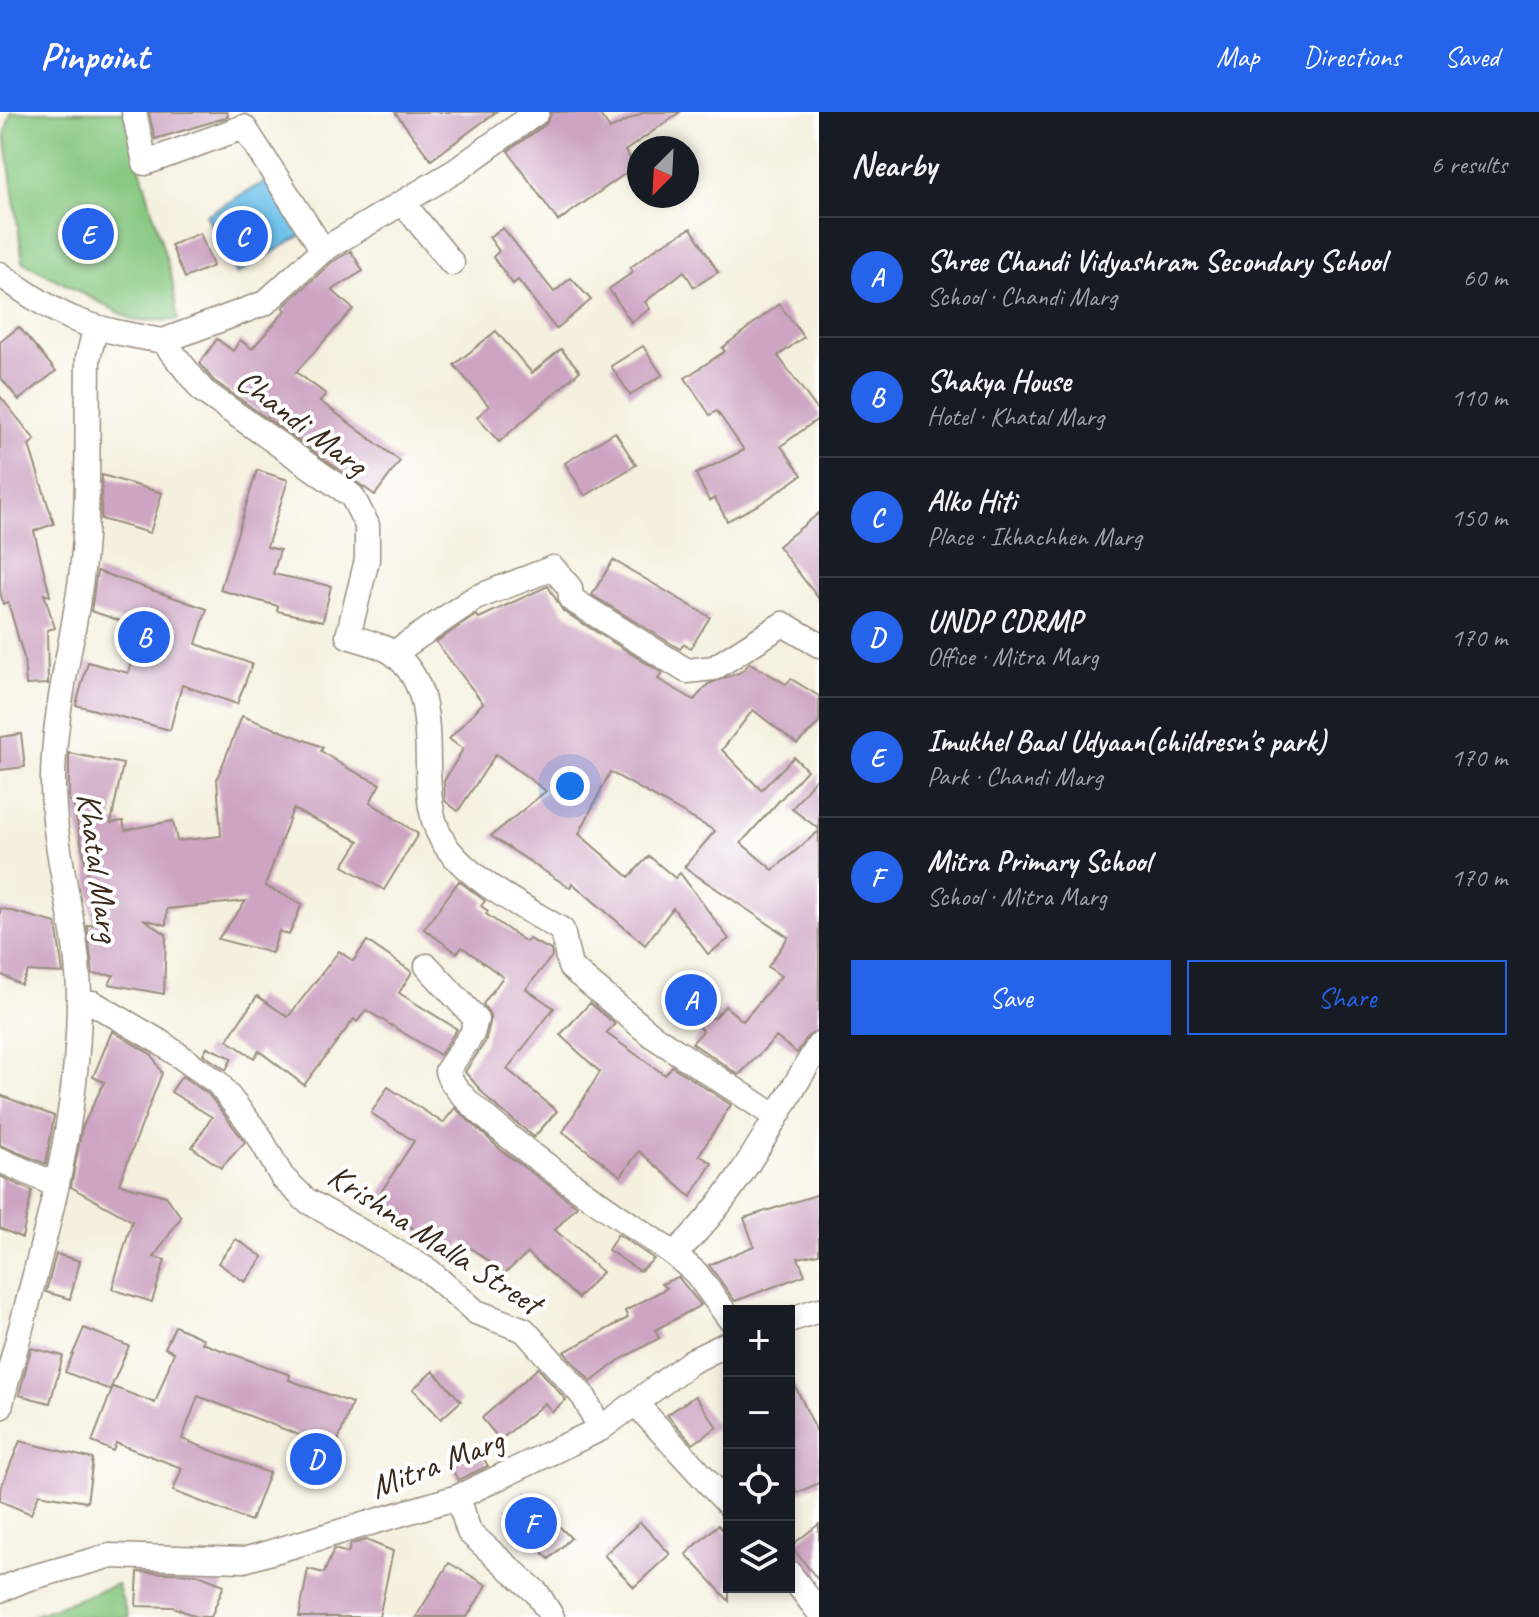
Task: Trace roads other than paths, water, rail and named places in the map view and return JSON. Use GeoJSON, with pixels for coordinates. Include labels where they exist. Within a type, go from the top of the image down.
{"type":"FeatureCollection","features":[{"type":"Feature","properties":{"kind":"street"},"geometry":{"type":"LineString","coordinates":[[134,112],[145,163],[244,127],[323,250]]}},
{"type":"Feature","properties":{"kind":"street"},"geometry":{"type":"LineString","coordinates":[[0,274],[66,319],[95,330],[163,341],[265,303],[323,250],[457,170],[537,112]]}},
{"type":"Feature","properties":{"kind":"street"},"geometry":{"type":"LineString","coordinates":[[403,203],[452,263]]}},
{"type":"Feature","properties":{"kind":"street","name":"Khatal Marg"},"geometry":{"type":"LineString","coordinates":[[0,1407],[65,1145],[79,1002],[78,956],[55,838],[53,778],[57,723],[84,553],[88,358],[95,330]]}},
{"type":"Feature","properties":{"kind":"street","name":"Chandi Marg"},"geometry":{"type":"LineString","coordinates":[[163,341],[203,391],[352,496],[367,525],[367,560],[348,636],[394,653]]}},
{"type":"Feature","properties":{"kind":"street"},"geometry":{"type":"LineString","coordinates":[[775,1116],[641,1026],[570,967],[562,930],[479,879],[446,847],[433,809],[423,693],[394,653],[475,598],[553,568],[570,588],[571,599],[687,671],[714,668],[783,624],[819,645]]}},
{"type":"Feature","properties":{"kind":"street"},"geometry":{"type":"LineString","coordinates":[[427,966],[476,1019],[472,1034],[447,1071],[453,1086],[519,1146],[674,1254],[696,1273],[723,1310]]}},
{"type":"Feature","properties":{"kind":"street","name":"Krishna Malla Street"},"geometry":{"type":"LineString","coordinates":[[79,1002],[93,1003],[160,1042],[218,1083],[258,1134],[282,1177],[306,1200],[429,1271],[476,1312],[524,1330],[584,1397],[600,1429]]}},
{"type":"Feature","properties":{"kind":"street"},"geometry":{"type":"LineString","coordinates":[[674,1254],[725,1199],[819,1045]]}},
{"type":"Feature","properties":{"kind":"street"},"geometry":{"type":"LineString","coordinates":[[0,1160],[56,1185]]}},
{"type":"Feature","properties":{"kind":"street"},"geometry":{"type":"LineString","coordinates":[[795,1318],[819,1310]]}},
{"type":"Feature","properties":{"kind":"street","name":"Mitra Marg"},"geometry":{"type":"LineString","coordinates":[[0,1590],[26,1579],[109,1556],[244,1560],[458,1497],[600,1429],[692,1361],[723,1346]]}},
{"type":"Feature","properties":{"kind":"street"},"geometry":{"type":"LineString","coordinates":[[636,1404],[723,1498]]}},
{"type":"Feature","properties":{"kind":"street"},"geometry":{"type":"LineString","coordinates":[[458,1497],[469,1532],[537,1593],[552,1617]]}},
{"type":"Feature","properties":{"kind":"street"},"geometry":{"type":"LineString","coordinates":[[795,1581],[819,1612]]}},
{"type":"Feature","properties":{"kind":"water"},"geometry":{"type":"Polygon","coordinates":[[[275,176],[310,230],[237,274],[206,215],[275,176]]]}},
{"type":"Feature","properties":{"kind":"place","name":"Imukhel Baal Udyaan(childresn's park)"},"geometry":{"type":"Point","coordinates":[88,234]}},
{"type":"Feature","properties":{"kind":"place","name":"Alko Hiti"},"geometry":{"type":"Point","coordinates":[242,236]}},
{"type":"Feature","properties":{"kind":"place","name":"Shakya House"},"geometry":{"type":"Point","coordinates":[144,637]}},
{"type":"Feature","properties":{"kind":"place","name":"Shree Chandi Vidyashram Secondary School"},"geometry":{"type":"Point","coordinates":[691,1000]}},
{"type":"Feature","properties":{"kind":"place","name":"UNDP CDRMP"},"geometry":{"type":"Point","coordinates":[316,1459]}},
{"type":"Feature","properties":{"kind":"place","name":"Mitra Primary School"},"geometry":{"type":"Point","coordinates":[531,1523]}}]}
